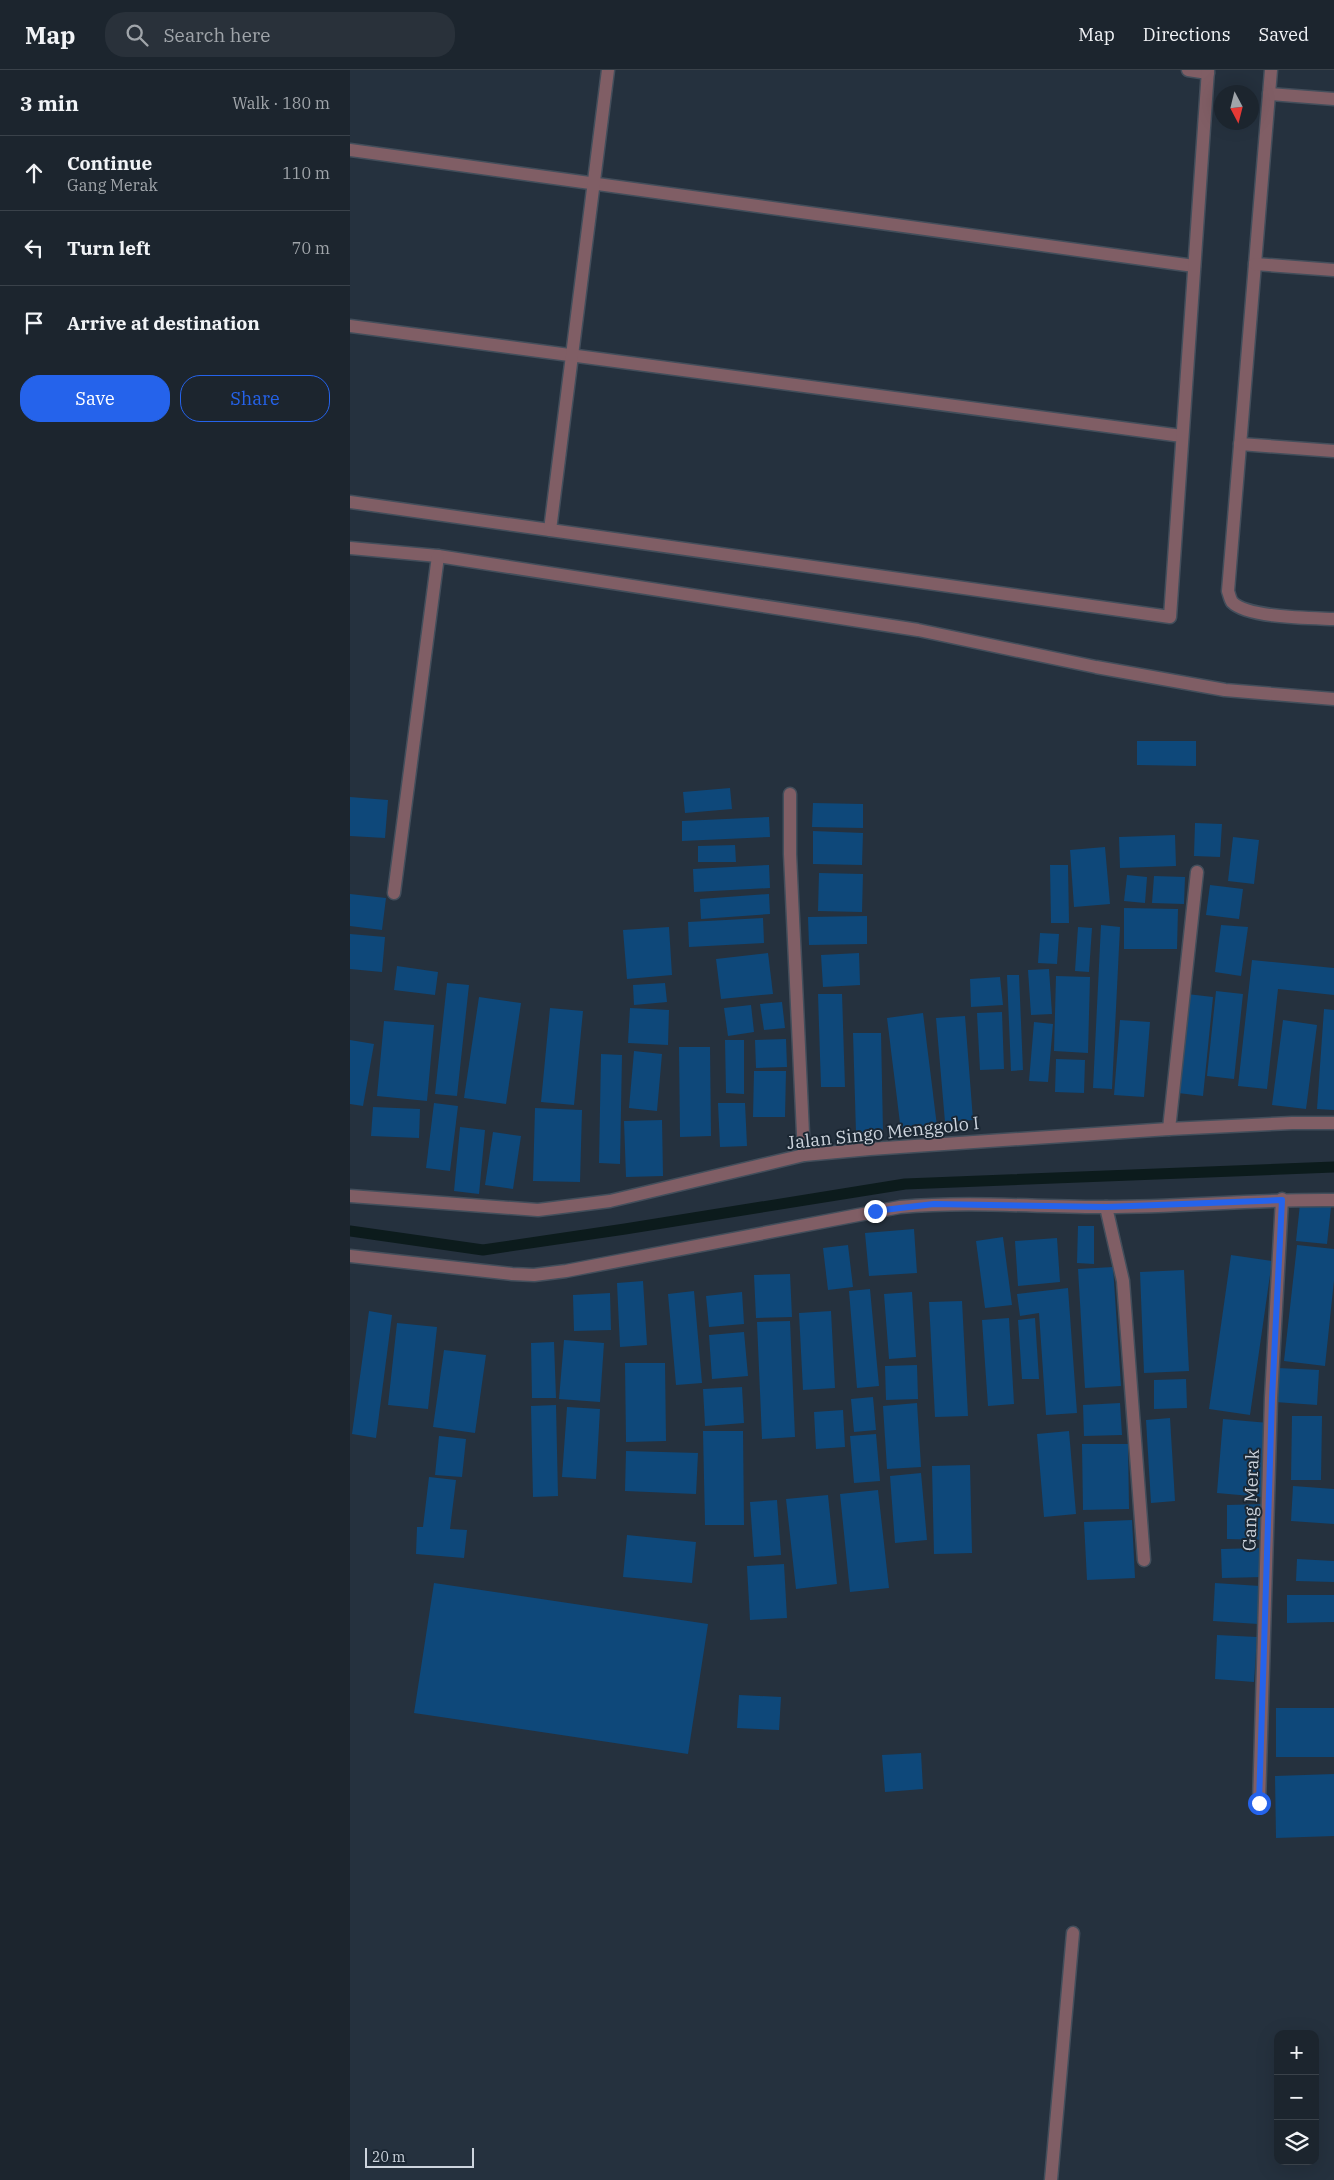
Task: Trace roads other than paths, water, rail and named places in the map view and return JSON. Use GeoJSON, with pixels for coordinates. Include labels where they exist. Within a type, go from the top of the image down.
{"type":"FeatureCollection","features":[{"type":"Feature","properties":{"kind":"street"},"geometry":{"type":"LineString","coordinates":[[550,530],[608,70]]}},
{"type":"Feature","properties":{"kind":"street"},"geometry":{"type":"LineString","coordinates":[[350,502],[1170,617],[1208,71],[1188,70]]}},
{"type":"Feature","properties":{"kind":"street"},"geometry":{"type":"LineString","coordinates":[[1271,70],[1228,591],[1231,601],[1243,610],[1286,617],[1334,619]]}},
{"type":"Feature","properties":{"kind":"street"},"geometry":{"type":"LineString","coordinates":[[1269,94],[1334,99]]}},
{"type":"Feature","properties":{"kind":"street"},"geometry":{"type":"LineString","coordinates":[[350,150],[1194,266]]}},
{"type":"Feature","properties":{"kind":"street"},"geometry":{"type":"LineString","coordinates":[[1255,264],[1334,270]]}},
{"type":"Feature","properties":{"kind":"street"},"geometry":{"type":"LineString","coordinates":[[350,326],[1182,436]]}},
{"type":"Feature","properties":{"kind":"street"},"geometry":{"type":"LineString","coordinates":[[1240,444],[1334,451]]}},
{"type":"Feature","properties":{"kind":"street"},"geometry":{"type":"LineString","coordinates":[[350,548],[438,556],[918,630],[1096,667],[1224,690],[1334,699]]}},
{"type":"Feature","properties":{"kind":"street"},"geometry":{"type":"LineString","coordinates":[[394,892],[438,556]]}},
{"type":"Feature","properties":{"kind":"street"},"geometry":{"type":"LineString","coordinates":[[790,794],[790,854],[804,1155]]}},
{"type":"Feature","properties":{"kind":"street"},"geometry":{"type":"LineString","coordinates":[[1169,1129],[1197,872]]}},
{"type":"Feature","properties":{"kind":"street","name":"Jalan Singo Menggolo I"},"geometry":{"type":"LineString","coordinates":[[350,1196],[538,1210],[610,1201],[804,1155],[880,1148],[1169,1129],[1292,1123],[1334,1123]]}},
{"type":"Feature","properties":{"kind":"street"},"geometry":{"type":"LineString","coordinates":[[350,1256],[534,1275],[566,1271],[900,1207],[934,1204],[971,1204],[1106,1207],[1282,1200],[1334,1200]]}},
{"type":"Feature","properties":{"kind":"street","name":"Gang Merak"},"geometry":{"type":"LineString","coordinates":[[1259,1803],[1271,1408],[1282,1200]]}},
{"type":"Feature","properties":{"kind":"street"},"geometry":{"type":"LineString","coordinates":[[1106,1207],[1123,1281],[1144,1560]]}},
{"type":"Feature","properties":{"kind":"street"},"geometry":{"type":"LineString","coordinates":[[1051,2180],[1073,1933]]}},
{"type":"Feature","properties":{"kind":"waterway"},"geometry":{"type":"LineString","coordinates":[[350,1231],[483,1250],[905,1184],[1334,1167]]}}]}
